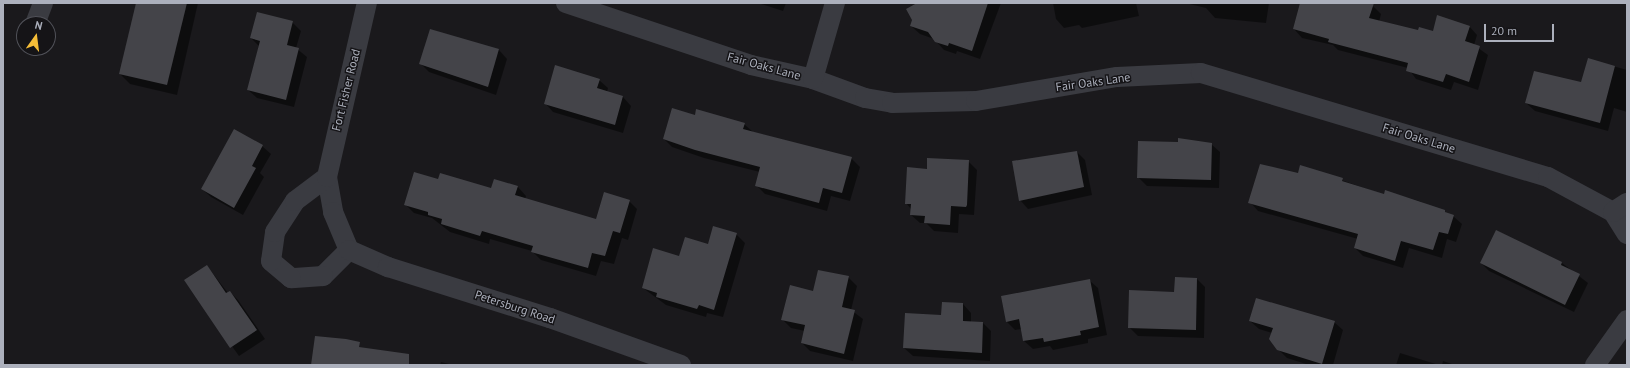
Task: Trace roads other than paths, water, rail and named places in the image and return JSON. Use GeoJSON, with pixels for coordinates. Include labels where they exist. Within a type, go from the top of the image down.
{"type":"FeatureCollection","features":[{"type":"Feature","properties":{"kind":"street"},"geometry":{"type":"LineString","coordinates":[[38,16],[43,3]]}},
{"type":"Feature","properties":{"kind":"street","name":"Fort Fisher Road"},"geometry":{"type":"LineString","coordinates":[[349,250],[333,212],[327,177],[367,3]]}},
{"type":"Feature","properties":{"kind":"street","name":"Fair Oaks Lane"},"geometry":{"type":"LineString","coordinates":[[566,3],[751,65],[813,79],[865,98],[892,103],[976,101],[1117,77],[1201,73],[1548,177],[1620,208]]}},
{"type":"Feature","properties":{"kind":"street"},"geometry":{"type":"LineString","coordinates":[[813,79],[835,3]]}},
{"type":"Feature","properties":{"kind":"street"},"geometry":{"type":"LineString","coordinates":[[327,177],[295,201],[275,232],[272,261],[291,278],[323,276],[349,250]]}},
{"type":"Feature","properties":{"kind":"street"},"geometry":{"type":"LineString","coordinates":[[1620,208],[1627,234]]}},
{"type":"Feature","properties":{"kind":"street","name":"Petersburg Road"},"geometry":{"type":"LineString","coordinates":[[349,250],[388,267],[550,318],[681,365]]}},
{"type":"Feature","properties":{"kind":"street"},"geometry":{"type":"LineString","coordinates":[[1595,365],[1627,320]]}}]}
